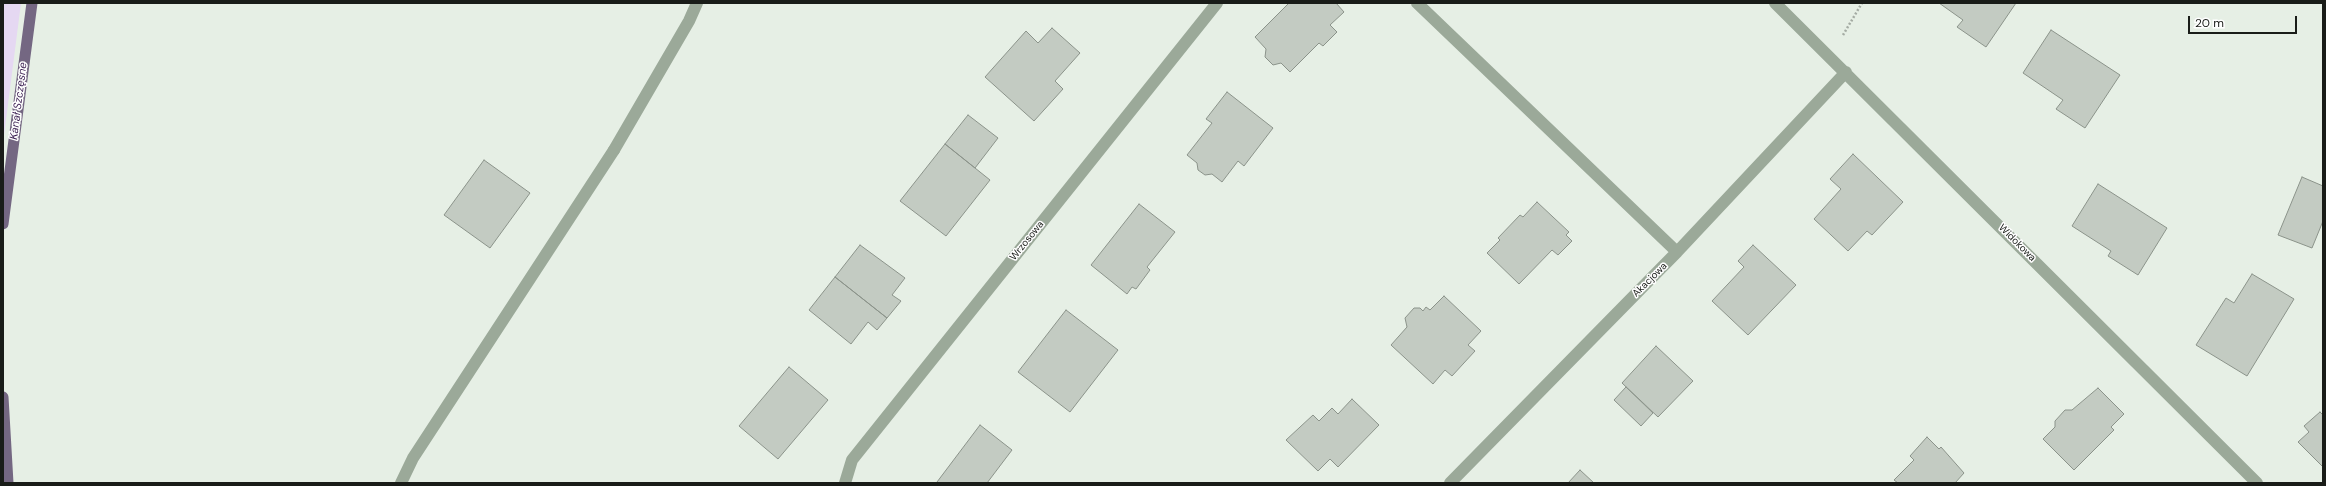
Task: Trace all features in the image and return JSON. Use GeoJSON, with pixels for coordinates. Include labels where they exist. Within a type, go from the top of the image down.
{"type":"FeatureCollection","features":[{"type":"Feature","properties":{"kind":"street"},"geometry":{"type":"LineString","coordinates":[[401,483],[413,458],[614,150],[689,21],[697,3]]}},
{"type":"Feature","properties":{"kind":"street","name":"Wrzosowa"},"geometry":{"type":"LineString","coordinates":[[845,483],[852,460],[1217,3]]}},
{"type":"Feature","properties":{"kind":"street"},"geometry":{"type":"LineString","coordinates":[[1417,3],[1677,252]]}},
{"type":"Feature","properties":{"kind":"street","name":"Widokowa"},"geometry":{"type":"LineString","coordinates":[[1775,3],[1830,56],[2257,483]]}},
{"type":"Feature","properties":{"kind":"street","name":"Akacjowa"},"geometry":{"type":"LineString","coordinates":[[1450,483],[1677,252],[1846,72]]}},
{"type":"Feature","properties":{"kind":"path"},"geometry":{"type":"LineString","coordinates":[[1830,56],[1862,3]]}},
{"type":"Feature","properties":{"kind":"shaded area"},"geometry":{"type":"Polygon","coordinates":[[[3,3],[21,3],[3,143],[3,3]]]}},
{"type":"Feature","properties":{"kind":"building"},"geometry":{"type":"Polygon","coordinates":[[[1289,3],[1336,3],[1344,12],[1330,25],[1337,32],[1323,46],[1319,43],[1290,72],[1281,63],[1273,65],[1265,57],[1266,49],[1255,37],[1289,3]]]}},
{"type":"Feature","properties":{"kind":"building"},"geometry":{"type":"Polygon","coordinates":[[[1939,3],[2016,3],[1986,47],[1957,27],[1963,20],[1939,3]]]}},
{"type":"Feature","properties":{"kind":"building"},"geometry":{"type":"Polygon","coordinates":[[[1052,28],[1080,53],[1055,81],[1063,89],[1034,121],[985,77],[1026,31],[1038,43],[1052,28]]]}},
{"type":"Feature","properties":{"kind":"building"},"geometry":{"type":"Polygon","coordinates":[[[2051,30],[2120,75],[2085,128],[2056,109],[2063,100],[2023,73],[2051,30]]]}},
{"type":"Feature","properties":{"kind":"building"},"geometry":{"type":"Polygon","coordinates":[[[1227,92],[1273,128],[1244,166],[1238,161],[1222,182],[1212,174],[1205,175],[1198,170],[1197,163],[1187,155],[1212,123],[1206,119],[1227,92]]]}},
{"type":"Feature","properties":{"kind":"building"},"geometry":{"type":"Polygon","coordinates":[[[968,115],[998,138],[975,168],[945,144],[968,115]]]}},
{"type":"Feature","properties":{"kind":"building"},"geometry":{"type":"Polygon","coordinates":[[[945,144],[990,180],[946,236],[900,201],[945,144]]]}},
{"type":"Feature","properties":{"kind":"building"},"geometry":{"type":"Polygon","coordinates":[[[1853,154],[1903,202],[1872,235],[1867,231],[1848,251],[1814,219],[1841,189],[1830,179],[1853,154]]]}},
{"type":"Feature","properties":{"kind":"building"},"geometry":{"type":"Polygon","coordinates":[[[484,160],[530,193],[490,248],[444,215],[484,160]]]}},
{"type":"Feature","properties":{"kind":"building"},"geometry":{"type":"Polygon","coordinates":[[[2302,177],[2323,186],[2323,221],[2312,248],[2278,235],[2302,177]]]}},
{"type":"Feature","properties":{"kind":"building"},"geometry":{"type":"Polygon","coordinates":[[[2098,184],[2167,228],[2138,275],[2108,256],[2111,251],[2072,226],[2098,184]]]}},
{"type":"Feature","properties":{"kind":"building"},"geometry":{"type":"Polygon","coordinates":[[[1537,202],[1569,232],[1566,235],[1572,241],[1558,255],[1552,250],[1519,284],[1487,253],[1500,240],[1498,238],[1520,215],[1523,217],[1537,202]]]}},
{"type":"Feature","properties":{"kind":"building"},"geometry":{"type":"Polygon","coordinates":[[[1139,204],[1175,232],[1147,267],[1150,270],[1136,289],[1132,287],[1127,294],[1091,265],[1139,204]]]}},
{"type":"Feature","properties":{"kind":"building"},"geometry":{"type":"Polygon","coordinates":[[[860,245],[905,278],[892,295],[901,301],[887,318],[835,277],[860,245]]]}},
{"type":"Feature","properties":{"kind":"building"},"geometry":{"type":"Polygon","coordinates":[[[1753,245],[1796,285],[1748,335],[1712,301],[1744,267],[1738,261],[1753,245]]]}},
{"type":"Feature","properties":{"kind":"building"},"geometry":{"type":"Polygon","coordinates":[[[2252,274],[2294,299],[2247,376],[2196,345],[2226,298],[2234,303],[2252,274]]]}},
{"type":"Feature","properties":{"kind":"building"},"geometry":{"type":"Polygon","coordinates":[[[835,277],[887,318],[877,330],[868,322],[851,344],[809,310],[835,277]]]}},
{"type":"Feature","properties":{"kind":"building"},"geometry":{"type":"Polygon","coordinates":[[[1444,296],[1481,331],[1468,345],[1475,351],[1452,376],[1445,370],[1433,384],[1391,345],[1407,327],[1405,318],[1414,308],[1420,308],[1423,311],[1426,307],[1430,310],[1444,296]]]}},
{"type":"Feature","properties":{"kind":"building"},"geometry":{"type":"Polygon","coordinates":[[[1066,310],[1118,350],[1070,412],[1018,372],[1066,310]]]}},
{"type":"Feature","properties":{"kind":"building"},"geometry":{"type":"Polygon","coordinates":[[[1656,346],[1693,381],[1658,417],[1622,383],[1656,346]]]}},
{"type":"Feature","properties":{"kind":"building"},"geometry":{"type":"Polygon","coordinates":[[[789,367],[828,400],[778,459],[739,426],[789,367]]]}},
{"type":"Feature","properties":{"kind":"building"},"geometry":{"type":"Polygon","coordinates":[[[1626,387],[1653,413],[1641,426],[1614,400],[1626,387]]]}},
{"type":"Feature","properties":{"kind":"building"},"geometry":{"type":"Polygon","coordinates":[[[2098,388],[2124,414],[2111,427],[2114,430],[2074,470],[2043,439],[2055,427],[2055,421],[2065,410],[2072,410],[2098,388]]]}},
{"type":"Feature","properties":{"kind":"building"},"geometry":{"type":"Polygon","coordinates":[[[1352,399],[1379,425],[1338,467],[1330,459],[1318,471],[1286,440],[1313,415],[1319,421],[1332,408],[1338,414],[1352,399]]]}},
{"type":"Feature","properties":{"kind":"building"},"geometry":{"type":"Polygon","coordinates":[[[2320,412],[2323,415],[2323,467],[2298,442],[2309,432],[2304,426],[2320,412]]]}},
{"type":"Feature","properties":{"kind":"building"},"geometry":{"type":"Polygon","coordinates":[[[980,425],[1012,450],[987,483],[938,483],[937,482],[980,425]]]}},
{"type":"Feature","properties":{"kind":"building"},"geometry":{"type":"Polygon","coordinates":[[[1927,437],[1939,449],[1941,447],[1964,473],[1955,483],[1898,483],[1894,480],[1914,460],[1910,456],[1927,437]]]}},
{"type":"Feature","properties":{"kind":"building"},"geometry":{"type":"Polygon","coordinates":[[[1580,470],[1594,483],[1568,483],[1580,470]]]}},
{"type":"Feature","properties":{"kind":"waterway","name":"Kanał Szczęsne"},"geometry":{"type":"LineString","coordinates":[[3,224],[32,3]]}},
{"type":"Feature","properties":{"kind":"waterway","name":"Kanał Szczęsne"},"geometry":{"type":"LineString","coordinates":[[3,397],[8,483]]}}]}
